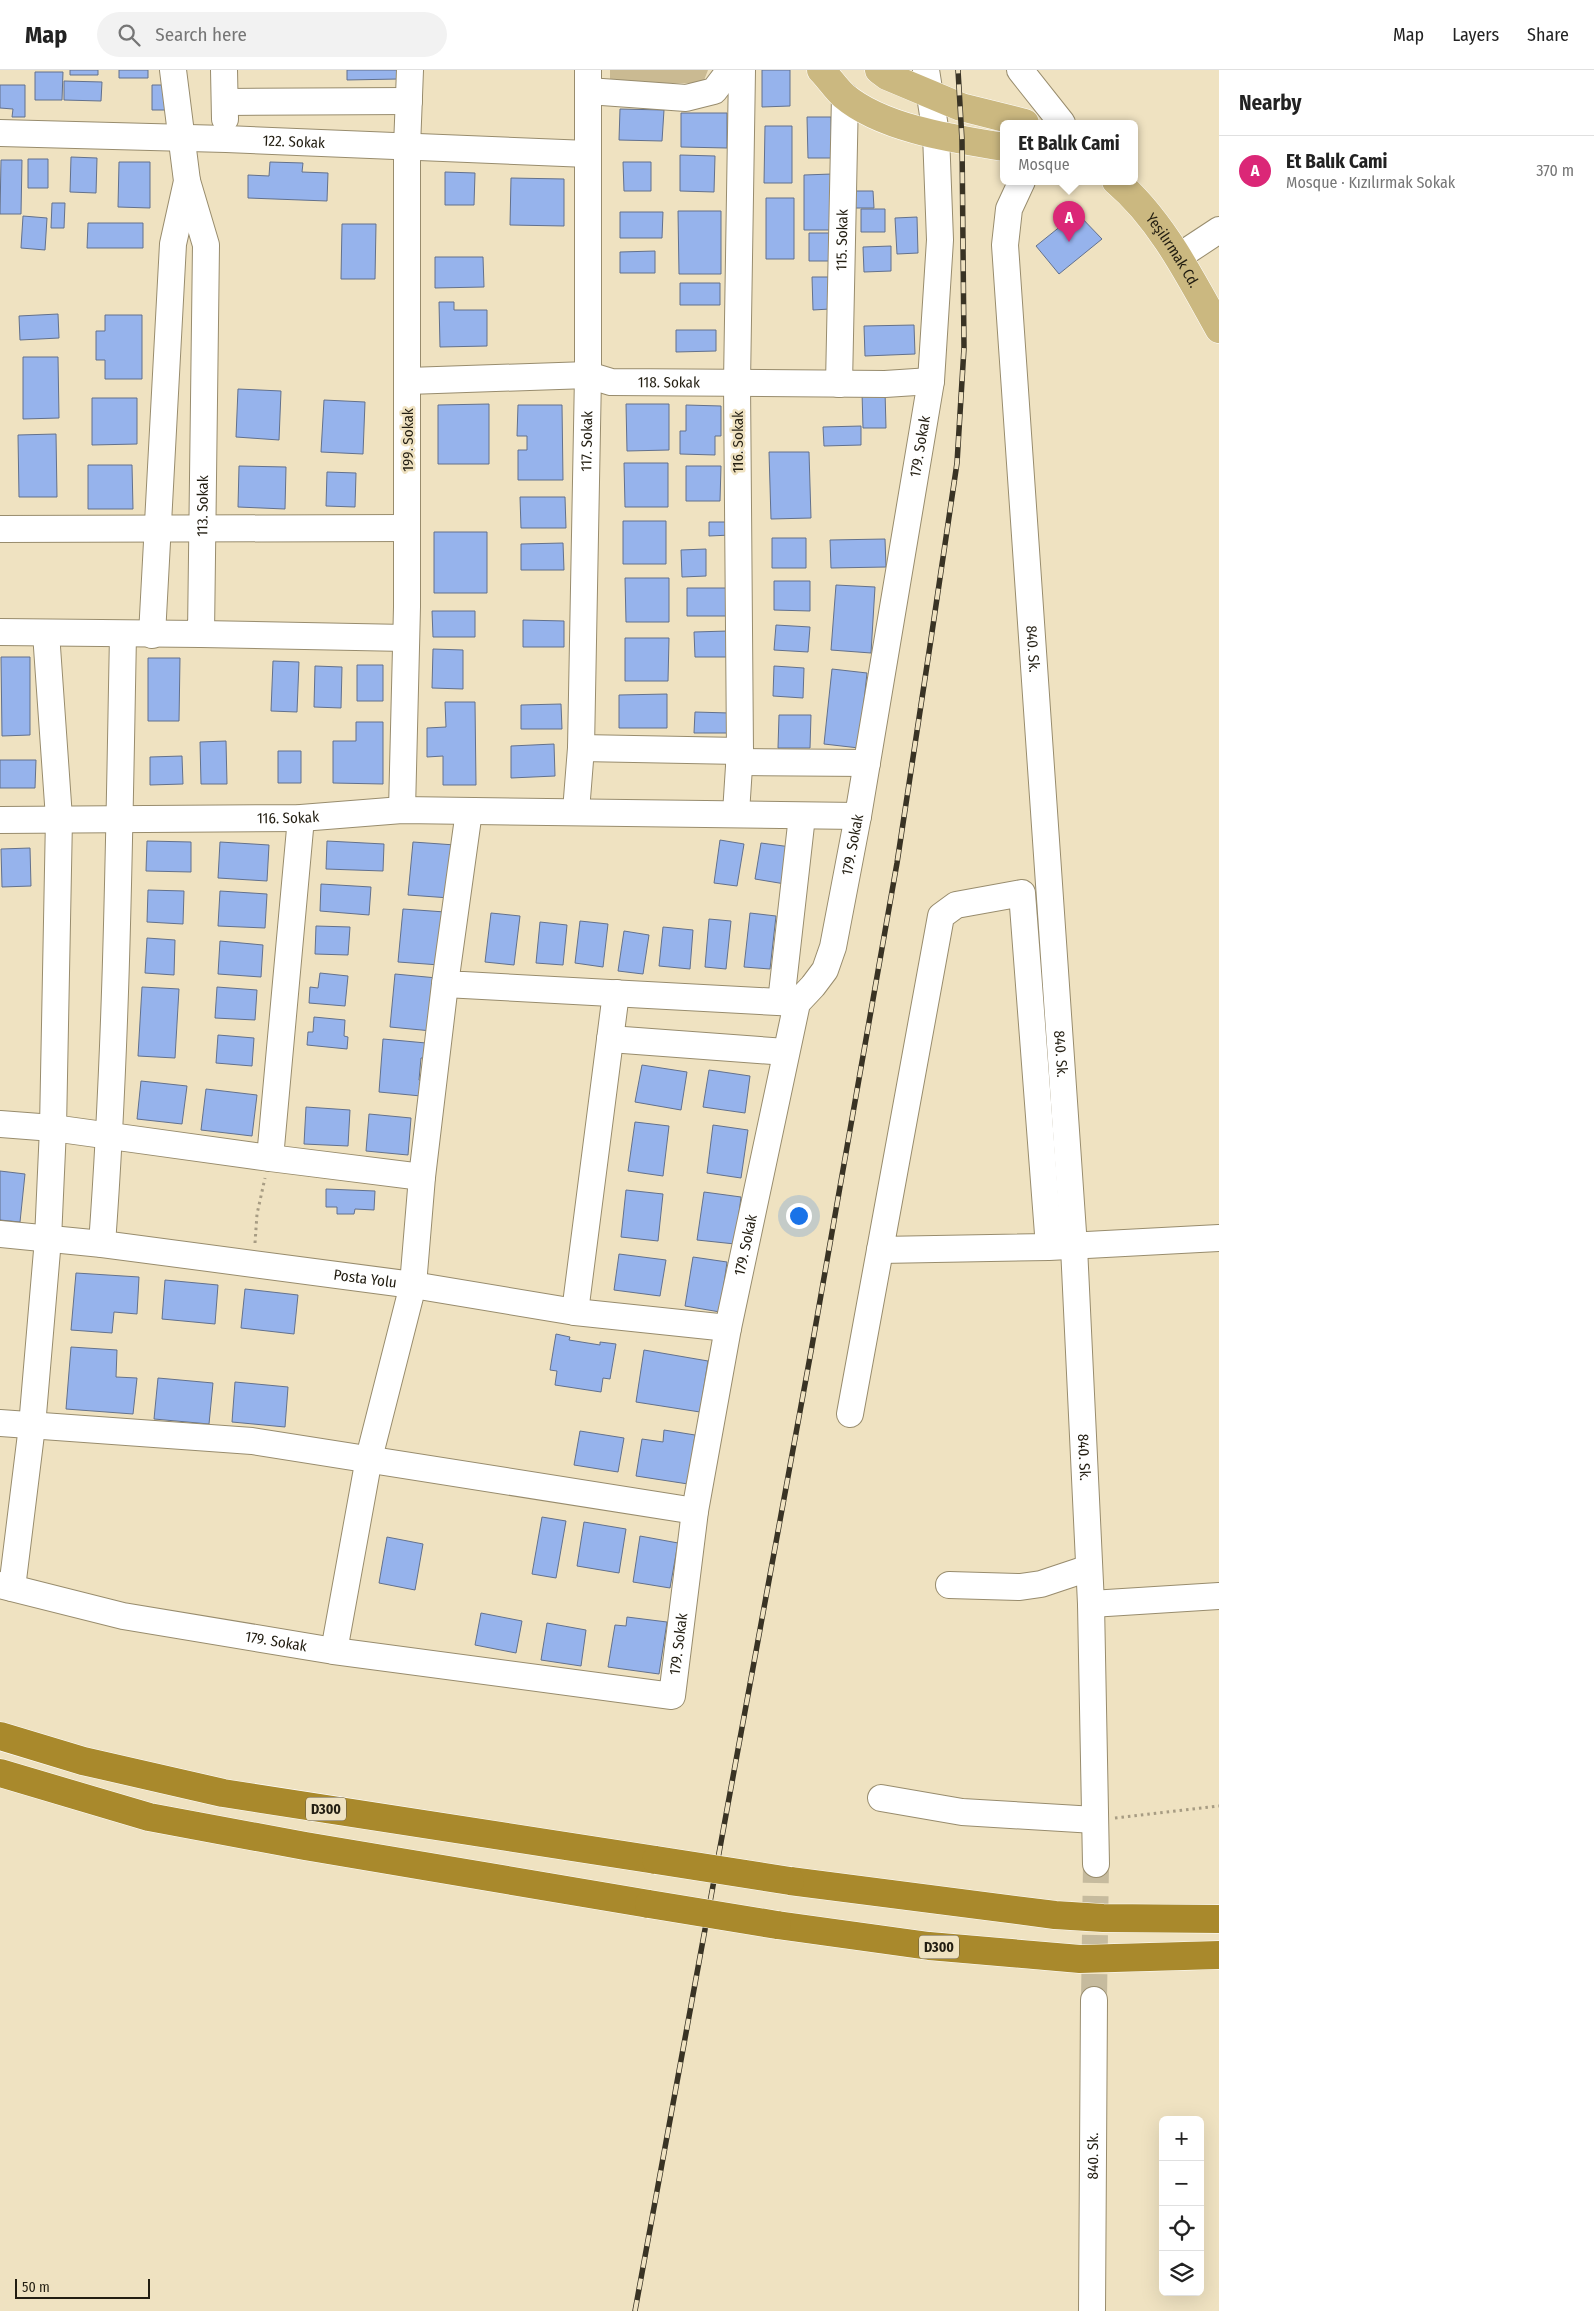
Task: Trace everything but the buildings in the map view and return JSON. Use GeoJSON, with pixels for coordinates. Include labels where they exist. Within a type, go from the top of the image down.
{"type":"FeatureCollection","features":[{"type":"Feature","properties":{"kind":"highway","name":"D300"},"geometry":{"type":"LineString","coordinates":[[0,1736],[83,1761],[223,1793],[790,1881],[1055,1915],[1102,1918],[1219,1919]]}},
{"type":"Feature","properties":{"kind":"highway","name":"D300"},"geometry":{"type":"LineString","coordinates":[[0,1773],[149,1817],[306,1846],[777,1925],[929,1946],[1080,1959],[1219,1955]]}},
{"type":"Feature","properties":{"kind":"main road"},"geometry":{"type":"LineString","coordinates":[[821,70],[845,96],[886,121],[1000,147]]}},
{"type":"Feature","properties":{"kind":"main road"},"geometry":{"type":"LineString","coordinates":[[879,70],[887,76],[928,82],[961,106],[1013,120]]}},
{"type":"Feature","properties":{"kind":"main road","name":"Yeşilırmak Cd."},"geometry":{"type":"LineString","coordinates":[[1121,185],[1133,195],[1178,257],[1219,329]]}},
{"type":"Feature","properties":{"kind":"street"},"geometry":{"type":"LineString","coordinates":[[152,634],[156,530],[174,244],[187,181],[173,70]]}},
{"type":"Feature","properties":{"kind":"street"},"geometry":{"type":"LineString","coordinates":[[224,70],[226,138]]}},
{"type":"Feature","properties":{"kind":"street","name":"199. Sokak"},"geometry":{"type":"LineString","coordinates":[[402,810],[407,528],[407,147],[410,70]]}},
{"type":"Feature","properties":{"kind":"street"},"geometry":{"type":"LineString","coordinates":[[588,80],[686,98],[714,92],[730,70]]}},
{"type":"Feature","properties":{"kind":"street","name":"116. Sokak"},"geometry":{"type":"LineString","coordinates":[[736,813],[739,757],[737,383],[742,70]]}},
{"type":"Feature","properties":{"kind":"street"},"geometry":{"type":"LineString","coordinates":[[1020,70],[1060,120]]}},
{"type":"Feature","properties":{"kind":"street","name":"117. Sokak"},"geometry":{"type":"LineString","coordinates":[[576,811],[581,748],[588,376],[588,80]]}},
{"type":"Feature","properties":{"kind":"street","name":"179. Sokak"},"geometry":{"type":"LineString","coordinates":[[6,1586],[123,1616],[334,1651],[672,1696],[696,1510],[728,1328],[786,1052],[789,1002],[813,986],[825,970],[833,947],[858,816],[931,381],[940,240],[936,134],[928,82]]}},
{"type":"Feature","properties":{"kind":"street","name":"115. Sokak"},"geometry":{"type":"LineString","coordinates":[[839,384],[845,96]]}},
{"type":"Feature","properties":{"kind":"street"},"geometry":{"type":"LineString","coordinates":[[225,102],[409,101]]}},
{"type":"Feature","properties":{"kind":"street","name":"122. Sokak"},"geometry":{"type":"LineString","coordinates":[[0,133],[226,138],[588,154]]}},
{"type":"Feature","properties":{"kind":"street","name":"113. Sokak"},"geometry":{"type":"LineString","coordinates":[[187,181],[206,245],[200,634]]}},
{"type":"Feature","properties":{"kind":"street","name":"840. Sk."},"geometry":{"type":"LineString","coordinates":[[1020,185],[1009,209],[1005,245],[1062,1247],[1089,1568],[1096,1864]]}},
{"type":"Feature","properties":{"kind":"street"},"geometry":{"type":"LineString","coordinates":[[1178,257],[1219,230]]}},
{"type":"Feature","properties":{"kind":"street","name":"118. Sokak"},"geometry":{"type":"LineString","coordinates":[[408,381],[588,376],[611,382],[839,384],[931,381]]}},
{"type":"Feature","properties":{"kind":"street"},"geometry":{"type":"LineString","coordinates":[[0,529],[407,528]]}},
{"type":"Feature","properties":{"kind":"street"},"geometry":{"type":"LineString","coordinates":[[0,632],[406,638]]}},
{"type":"Feature","properties":{"kind":"street"},"geometry":{"type":"LineString","coordinates":[[6,1586],[32,1426],[48,1239],[53,1128],[59,818],[46,633]]}},
{"type":"Feature","properties":{"kind":"street"},"geometry":{"type":"LineString","coordinates":[[102,1244],[110,1136],[120,820],[123,634]]}},
{"type":"Feature","properties":{"kind":"street"},"geometry":{"type":"LineString","coordinates":[[581,748],[867,763]]}},
{"type":"Feature","properties":{"kind":"street","name":"116. Sokak"},"geometry":{"type":"LineString","coordinates":[[0,820],[59,818],[120,820],[301,818],[402,810],[858,816]]}},
{"type":"Feature","properties":{"kind":"street"},"geometry":{"type":"LineString","coordinates":[[334,1651],[369,1458],[413,1285],[422,1176],[445,984],[469,811]]}},
{"type":"Feature","properties":{"kind":"street"},"geometry":{"type":"LineString","coordinates":[[445,984],[789,1002],[802,816]]}},
{"type":"Feature","properties":{"kind":"street"},"geometry":{"type":"LineString","coordinates":[[270,1158],[301,818]]}},
{"type":"Feature","properties":{"kind":"street"},"geometry":{"type":"LineString","coordinates":[[850,1414],[942,916],[956,905],[1022,893],[1062,1247]]}},
{"type":"Feature","properties":{"kind":"street"},"geometry":{"type":"LineString","coordinates":[[575,1312],[616,993]]}},
{"type":"Feature","properties":{"kind":"street"},"geometry":{"type":"LineString","coordinates":[[610,1039],[786,1052]]}},
{"type":"Feature","properties":{"kind":"street"},"geometry":{"type":"LineString","coordinates":[[0,1124],[53,1128],[270,1158],[422,1176]]}},
{"type":"Feature","properties":{"kind":"street","name":"Posta Yolu"},"geometry":{"type":"LineString","coordinates":[[0,1234],[102,1244],[413,1285],[575,1312],[728,1328]]}},
{"type":"Feature","properties":{"kind":"street"},"geometry":{"type":"LineString","coordinates":[[880,1250],[1062,1247],[1219,1238]]}},
{"type":"Feature","properties":{"kind":"street"},"geometry":{"type":"LineString","coordinates":[[0,1423],[252,1441],[696,1510]]}},
{"type":"Feature","properties":{"kind":"street"},"geometry":{"type":"LineString","coordinates":[[948,1586],[1020,1587],[1041,1584],[1089,1568]]}},
{"type":"Feature","properties":{"kind":"street"},"geometry":{"type":"LineString","coordinates":[[1091,1604],[1219,1596]]}},
{"type":"Feature","properties":{"kind":"street"},"geometry":{"type":"LineString","coordinates":[[881,1798],[962,1812],[1095,1820]]}},
{"type":"Feature","properties":{"kind":"street","name":"840. Sk."},"geometry":{"type":"LineString","coordinates":[[1092,2311],[1094,2000]]}},
{"type":"Feature","properties":{"kind":"path"},"geometry":{"type":"LineString","coordinates":[[253,1264],[256,1214],[270,1158]]}},
{"type":"Feature","properties":{"kind":"path"},"geometry":{"type":"LineString","coordinates":[[1095,1820],[1219,1806]]}},
{"type":"Feature","properties":{"kind":"shaded area"},"geometry":{"type":"Polygon","coordinates":[[[610,70],[708,70],[703,83],[610,83],[610,70]]]}},
{"type":"Feature","properties":{"kind":"tunnel"},"geometry":{"type":"LineString","coordinates":[[1094,2000],[1096,1864]]}},
{"type":"Feature","properties":{"kind":"railway"},"geometry":{"type":"LineString","coordinates":[[635,2311],[812,1346],[897,863],[957,463],[964,348],[962,140],[958,70]]}},
{"type":"Feature","properties":{"kind":"place","name":"Et Balık Cami"},"geometry":{"type":"Point","coordinates":[1069,242]}}]}
